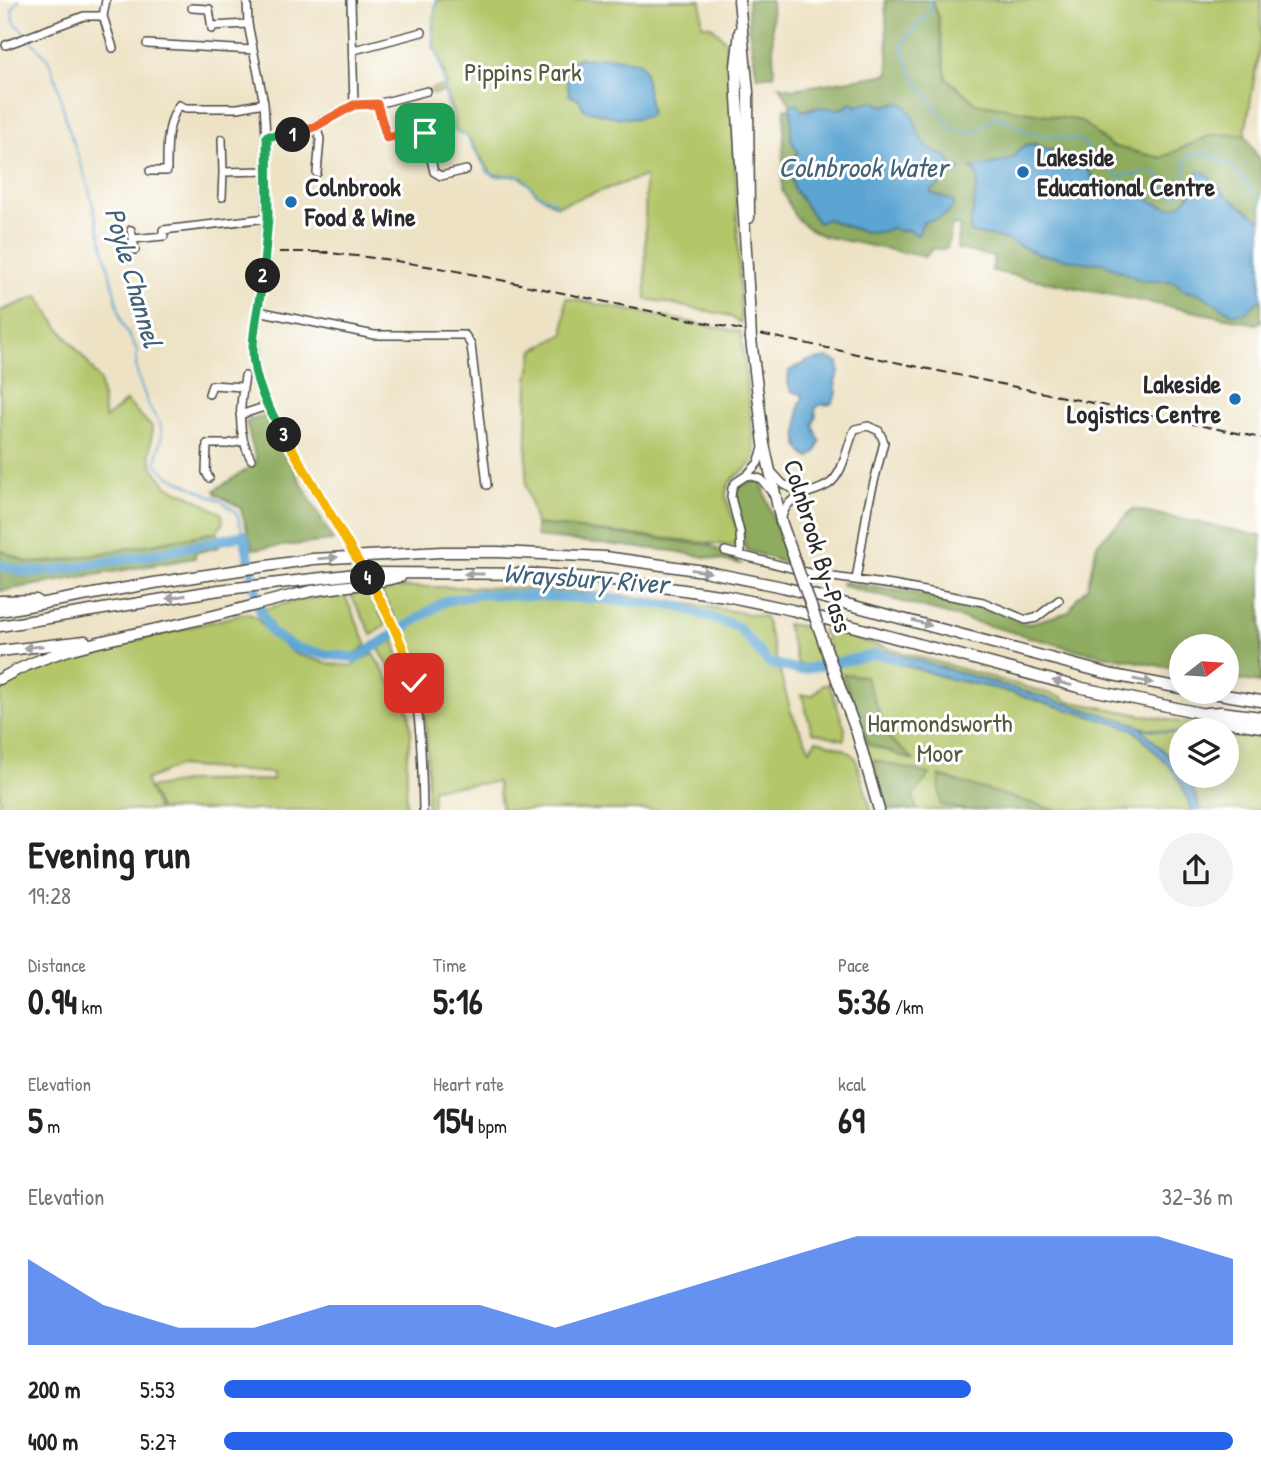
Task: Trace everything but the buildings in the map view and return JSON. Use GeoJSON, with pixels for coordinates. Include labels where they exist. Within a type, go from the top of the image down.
{"type":"FeatureCollection","features":[{"type":"Feature","properties":{"kind":"highway","name":"Colnbrook By-Pass"},"geometry":{"type":"LineString","coordinates":[[739,0],[737,97],[741,192],[747,245],[751,340],[764,444],[781,521],[857,733],[879,810]]}},
{"type":"Feature","properties":{"kind":"highway"},"geometry":{"type":"LineString","coordinates":[[0,611],[260,566],[381,554],[498,552],[605,557],[704,571],[783,586],[1113,675],[1169,686]]}},
{"type":"Feature","properties":{"kind":"highway"},"geometry":{"type":"LineString","coordinates":[[0,626],[243,586],[382,572],[541,574],[613,580],[726,596],[838,621],[1078,687],[1200,713],[1222,721],[1261,727]]}},
{"type":"Feature","properties":{"kind":"highway"},"geometry":{"type":"LineString","coordinates":[[0,679],[51,656],[115,638],[322,589],[384,582],[407,573]]}},
{"type":"Feature","properties":{"kind":"highway"},"geometry":{"type":"LineString","coordinates":[[0,601],[53,600]]}},
{"type":"Feature","properties":{"kind":"highway"},"geometry":{"type":"LineString","coordinates":[[0,651],[115,638]]}},
{"type":"Feature","properties":{"kind":"highway"},"geometry":{"type":"LineString","coordinates":[[1239,697],[1261,701]]}},
{"type":"Feature","properties":{"kind":"highway"},"geometry":{"type":"LineString","coordinates":[[1200,713],[1221,712],[1261,717]]}},
{"type":"Feature","properties":{"kind":"street"},"geometry":{"type":"LineString","coordinates":[[106,0],[103,16],[113,48]]}},
{"type":"Feature","properties":{"kind":"street"},"geometry":{"type":"LineString","coordinates":[[247,0],[248,24],[264,103],[267,136],[268,218],[253,348],[257,382],[267,406],[389,614],[409,664],[421,730],[423,810]]}},
{"type":"Feature","properties":{"kind":"street"},"geometry":{"type":"LineString","coordinates":[[351,0],[354,105]]}},
{"type":"Feature","properties":{"kind":"street"},"geometry":{"type":"LineString","coordinates":[[192,8],[209,9],[212,28],[248,24]]}},
{"type":"Feature","properties":{"kind":"street"},"geometry":{"type":"LineString","coordinates":[[6,45],[84,16],[103,16]]}},
{"type":"Feature","properties":{"kind":"street"},"geometry":{"type":"LineString","coordinates":[[354,50],[422,32]]}},
{"type":"Feature","properties":{"kind":"street"},"geometry":{"type":"LineString","coordinates":[[147,44],[253,50]]}},
{"type":"Feature","properties":{"kind":"street"},"geometry":{"type":"LineString","coordinates":[[267,136],[297,134],[354,105],[377,104],[427,91]]}},
{"type":"Feature","properties":{"kind":"street"},"geometry":{"type":"LineString","coordinates":[[167,172],[167,144],[172,116],[179,105],[186,108],[238,108],[264,103]]}},
{"type":"Feature","properties":{"kind":"street"},"geometry":{"type":"LineString","coordinates":[[377,104],[387,138],[420,130],[425,133],[434,172],[438,175],[466,170]]}},
{"type":"Feature","properties":{"kind":"street"},"geometry":{"type":"LineString","coordinates":[[316,126],[320,139],[317,173]]}},
{"type":"Feature","properties":{"kind":"street"},"geometry":{"type":"LineString","coordinates":[[222,139],[222,197]]}},
{"type":"Feature","properties":{"kind":"street"},"geometry":{"type":"LineString","coordinates":[[427,145],[445,140]]}},
{"type":"Feature","properties":{"kind":"street"},"geometry":{"type":"LineString","coordinates":[[150,172],[178,171]]}},
{"type":"Feature","properties":{"kind":"street"},"geometry":{"type":"LineString","coordinates":[[223,172],[267,171]]}},
{"type":"Feature","properties":{"kind":"street"},"geometry":{"type":"LineString","coordinates":[[133,239],[163,236],[166,227],[268,218]]}},
{"type":"Feature","properties":{"kind":"street"},"geometry":{"type":"LineString","coordinates":[[131,230],[135,250]]}},
{"type":"Feature","properties":{"kind":"street"},"geometry":{"type":"LineString","coordinates":[[258,311],[373,335],[465,335],[471,345],[487,485]]}},
{"type":"Feature","properties":{"kind":"street"},"geometry":{"type":"LineString","coordinates":[[245,376],[240,415],[243,441],[251,460]]}},
{"type":"Feature","properties":{"kind":"street"},"geometry":{"type":"LineString","coordinates":[[209,394],[211,385],[243,387]]}},
{"type":"Feature","properties":{"kind":"street"},"geometry":{"type":"LineString","coordinates":[[240,415],[267,406]]}},
{"type":"Feature","properties":{"kind":"street"},"geometry":{"type":"LineString","coordinates":[[781,521],[788,504],[802,493],[817,491],[835,478],[855,429],[868,426],[881,434],[884,442],[868,506],[856,580]]}},
{"type":"Feature","properties":{"kind":"street"},"geometry":{"type":"LineString","coordinates":[[209,478],[206,472],[207,444],[243,441]]}},
{"type":"Feature","properties":{"kind":"street"},"geometry":{"type":"LineString","coordinates":[[741,555],[740,532],[731,498],[733,485],[747,475],[759,461],[764,444]]}},
{"type":"Feature","properties":{"kind":"street"},"geometry":{"type":"LineString","coordinates":[[768,467],[783,484],[802,493]]}},
{"type":"Feature","properties":{"kind":"street"},"geometry":{"type":"LineString","coordinates":[[747,475],[764,481],[775,497]]}},
{"type":"Feature","properties":{"kind":"street"},"geometry":{"type":"LineString","coordinates":[[725,551],[818,575],[983,602],[1026,620],[1036,618],[1059,600]]}},
{"type":"Feature","properties":{"kind":"green space","name":"Pippins Park"},"geometry":{"type":"Polygon","coordinates":[[[437,0],[701,0],[702,25],[711,26],[725,40],[727,61],[731,61],[741,323],[727,315],[646,299],[645,176],[556,206],[538,194],[520,176],[493,176],[468,137],[454,130],[454,118],[446,91],[432,94],[431,89],[447,85],[433,35],[437,0]]]}},
{"type":"Feature","properties":{"kind":"green space"},"geometry":{"type":"Polygon","coordinates":[[[748,0],[771,0],[774,75],[757,77],[749,29],[748,0]]]}},
{"type":"Feature","properties":{"kind":"green space"},"geometry":{"type":"Polygon","coordinates":[[[885,0],[932,0],[938,17],[946,78],[976,103],[1081,121],[1111,146],[1161,158],[1211,135],[1245,134],[1261,164],[1261,220],[1225,195],[1206,173],[1195,174],[1190,193],[1182,203],[1167,207],[1126,186],[1114,188],[1100,185],[1089,170],[1076,160],[1034,143],[1018,150],[1006,161],[971,167],[978,178],[970,229],[972,232],[1005,239],[1038,254],[1090,263],[1101,262],[1142,281],[1172,281],[1233,314],[1248,310],[1261,299],[1261,322],[1256,324],[992,271],[994,257],[957,249],[960,226],[952,225],[947,249],[932,249],[925,257],[823,236],[806,227],[794,215],[782,190],[785,108],[790,108],[791,134],[798,152],[793,162],[794,189],[816,221],[827,219],[868,232],[884,231],[893,227],[897,231],[909,230],[918,235],[923,222],[953,201],[931,193],[931,190],[939,186],[933,170],[938,167],[949,171],[960,169],[950,164],[949,158],[923,145],[904,104],[856,106],[850,103],[847,107],[834,110],[814,107],[802,111],[790,105],[780,86],[792,89],[889,74],[885,0]]]}},
{"type":"Feature","properties":{"kind":"green space"},"geometry":{"type":"Polygon","coordinates":[[[932,0],[1261,0],[1261,39],[1245,134],[1211,135],[1161,158],[1111,146],[1081,121],[976,103],[946,78],[938,17],[932,0]]]}},
{"type":"Feature","properties":{"kind":"green space"},"geometry":{"type":"Polygon","coordinates":[[[38,296],[100,381],[105,419],[126,401],[152,427],[150,455],[153,467],[167,486],[222,514],[223,523],[217,532],[60,561],[29,563],[0,550],[0,311],[38,296]]]}},
{"type":"Feature","properties":{"kind":"green space"},"geometry":{"type":"Polygon","coordinates":[[[566,298],[741,332],[755,455],[749,466],[731,481],[726,493],[736,526],[737,540],[734,546],[536,524],[526,485],[528,378],[534,350],[564,334],[566,298]]]}},
{"type":"Feature","properties":{"kind":"green space"},"geometry":{"type":"Polygon","coordinates":[[[264,415],[333,541],[253,549],[240,507],[216,494],[215,490],[257,463],[246,422],[264,415]]]}},
{"type":"Feature","properties":{"kind":"green space"},"geometry":{"type":"Polygon","coordinates":[[[761,481],[788,564],[746,550],[736,502],[737,491],[742,484],[761,481]]]}},
{"type":"Feature","properties":{"kind":"green space"},"geometry":{"type":"Polygon","coordinates":[[[1133,509],[1261,536],[1261,683],[1239,680],[1239,634],[1169,634],[1169,668],[1077,650],[841,585],[842,582],[969,602],[1027,624],[1069,612],[1076,599],[1087,588],[1097,544],[1133,509]]]}},
{"type":"Feature","properties":{"kind":"green space"},"geometry":{"type":"Polygon","coordinates":[[[536,524],[710,545],[742,564],[673,551],[536,537],[536,524]]]}},
{"type":"Feature","properties":{"kind":"green space"},"geometry":{"type":"Polygon","coordinates":[[[217,532],[219,547],[195,553],[195,558],[0,591],[0,550],[29,563],[60,561],[217,532]]]}},
{"type":"Feature","properties":{"kind":"green space"},"geometry":{"type":"Polygon","coordinates":[[[379,588],[594,593],[679,602],[765,617],[791,712],[810,750],[816,740],[844,749],[855,757],[871,810],[502,810],[497,782],[433,788],[432,810],[427,810],[427,752],[418,676],[405,640],[379,588]]]}},
{"type":"Feature","properties":{"kind":"green space"},"geometry":{"type":"Polygon","coordinates":[[[367,591],[386,625],[372,635],[351,595],[367,591]]]}},
{"type":"Feature","properties":{"kind":"green space"},"geometry":{"type":"Polygon","coordinates":[[[344,594],[367,645],[355,654],[311,650],[289,642],[273,629],[264,609],[294,601],[344,594]]]}},
{"type":"Feature","properties":{"kind":"green space"},"geometry":{"type":"Polygon","coordinates":[[[247,613],[256,617],[268,633],[295,654],[331,664],[351,666],[373,654],[409,712],[411,735],[407,756],[406,810],[160,810],[149,788],[190,781],[273,780],[272,773],[178,766],[145,780],[158,810],[0,810],[0,693],[11,682],[78,655],[247,613]]]}},
{"type":"Feature","properties":{"kind":"green space"},"geometry":{"type":"Polygon","coordinates":[[[786,624],[807,627],[821,664],[798,664],[786,624]]]}},
{"type":"Feature","properties":{"kind":"green space","name":"Harmondsworth Moor"},"geometry":{"type":"Polygon","coordinates":[[[823,630],[1062,697],[1067,701],[1169,720],[1169,788],[1239,788],[1239,732],[1261,735],[1261,810],[884,810],[864,742],[823,630]]]}},
{"type":"Feature","properties":{"kind":"green space"},"geometry":{"type":"Polygon","coordinates":[[[394,640],[411,699],[405,695],[379,649],[394,640]]]}},
{"type":"Feature","properties":{"kind":"green space"},"geometry":{"type":"Polygon","coordinates":[[[843,674],[865,676],[889,738],[915,761],[868,744],[843,674]]]}},
{"type":"Feature","properties":{"kind":"green space"},"geometry":{"type":"Polygon","coordinates":[[[829,684],[845,729],[844,740],[812,732],[802,695],[813,695],[823,685],[829,684]]]}},
{"type":"Feature","properties":{"kind":"green space"},"geometry":{"type":"Polygon","coordinates":[[[873,760],[930,774],[913,796],[917,810],[887,810],[873,760]]]}},
{"type":"Feature","properties":{"kind":"green space"},"geometry":{"type":"Polygon","coordinates":[[[939,776],[1056,810],[968,810],[941,805],[939,776]]]}},
{"type":"Feature","properties":{"kind":"water"},"geometry":{"type":"Polygon","coordinates":[[[580,57],[607,57],[639,62],[644,68],[651,114],[627,118],[584,110],[579,99],[570,96],[564,69],[568,63],[580,57]]]}},
{"type":"Feature","properties":{"kind":"water","name":"Colnbrook Water"},"geometry":{"type":"Polygon","coordinates":[[[871,101],[884,106],[904,104],[927,146],[948,157],[950,163],[960,170],[957,173],[938,167],[933,170],[941,181],[931,193],[953,201],[954,205],[945,215],[923,222],[918,235],[909,230],[897,231],[893,227],[884,231],[868,232],[827,219],[818,223],[794,189],[789,169],[798,152],[791,134],[790,105],[798,104],[802,111],[819,107],[839,109],[852,102],[856,106],[871,101]]]}},
{"type":"Feature","properties":{"kind":"water"},"geometry":{"type":"Polygon","coordinates":[[[1029,144],[1081,163],[1103,187],[1131,187],[1167,207],[1182,203],[1191,193],[1196,174],[1199,171],[1206,173],[1225,195],[1261,220],[1261,299],[1245,313],[1233,314],[1198,293],[1186,291],[1172,281],[1142,281],[1101,262],[1090,263],[1038,254],[1005,239],[972,233],[970,228],[978,178],[976,171],[970,167],[1011,159],[1029,144]]]}},
{"type":"Feature","properties":{"kind":"water"},"geometry":{"type":"Polygon","coordinates":[[[828,358],[838,362],[839,372],[835,381],[837,393],[831,404],[820,405],[815,409],[813,425],[820,441],[816,452],[809,458],[799,448],[798,441],[799,408],[803,397],[791,391],[788,383],[789,371],[808,361],[828,358]]]}},
{"type":"Feature","properties":{"kind":"water"},"geometry":{"type":"Polygon","coordinates":[[[886,651],[1140,727],[1169,732],[1141,728],[1169,757],[1169,766],[1133,729],[884,659],[886,651]]]}},
{"type":"Feature","properties":{"kind":"water"},"geometry":{"type":"Polygon","coordinates":[[[1183,788],[1192,788],[1201,810],[1192,810],[1183,788]]]}},
{"type":"Feature","properties":{"kind":"waterway","name":"Poyle Channel"},"geometry":{"type":"LineString","coordinates":[[19,0],[12,10],[14,21],[27,36]]}},
{"type":"Feature","properties":{"kind":"waterway"},"geometry":{"type":"LineString","coordinates":[[436,0],[432,46],[439,55],[451,128],[467,137],[489,174],[522,176],[536,193],[557,203]]}},
{"type":"Feature","properties":{"kind":"waterway"},"geometry":{"type":"LineString","coordinates":[[929,0],[933,8],[902,43],[915,78],[953,130],[972,133],[997,116],[1034,135],[1080,140],[1117,177],[1152,172],[1162,178],[1166,195],[1180,195],[1188,156],[1204,152],[1232,166],[1261,200]]}},
{"type":"Feature","properties":{"kind":"waterway","name":"Poyle Channel"},"geometry":{"type":"LineString","coordinates":[[30,40],[47,57],[55,76],[67,124],[88,185],[122,323],[137,350],[136,368],[140,383],[160,424],[162,434],[156,463],[167,475],[221,501],[236,512],[244,535]]}},
{"type":"Feature","properties":{"kind":"waterway","name":"Wraysbury River"},"geometry":{"type":"LineString","coordinates":[[0,565],[25,572],[53,571],[156,554],[244,535],[260,610],[272,633],[295,648],[323,654],[357,658],[445,601],[481,594],[604,599],[677,606],[738,627],[769,663],[800,670],[878,654],[896,659]]}},
{"type":"Feature","properties":{"kind":"railway"},"geometry":{"type":"LineString","coordinates":[[279,252],[328,252]]}},
{"type":"Feature","properties":{"kind":"railway"},"geometry":{"type":"LineString","coordinates":[[319,252],[457,271],[1261,438]]}},
{"type":"Feature","properties":{"kind":"place","name":"Lakeside Educational Centre"},"geometry":{"type":"Point","coordinates":[1023,172]}},
{"type":"Feature","properties":{"kind":"place","name":"Colnbrook Food & Wine"},"geometry":{"type":"Point","coordinates":[291,202]}},
{"type":"Feature","properties":{"kind":"place","name":"Lakeside Logistics Centre"},"geometry":{"type":"Point","coordinates":[1235,399]}},
{"type":"Feature","properties":{"kind":"route"},"geometry":{"type":"LineString","coordinates":[[414,683],[389,614],[267,406],[257,382],[253,348],[268,218],[267,136],[297,134],[354,105],[377,104],[387,138],[420,130],[425,133]]}}]}
